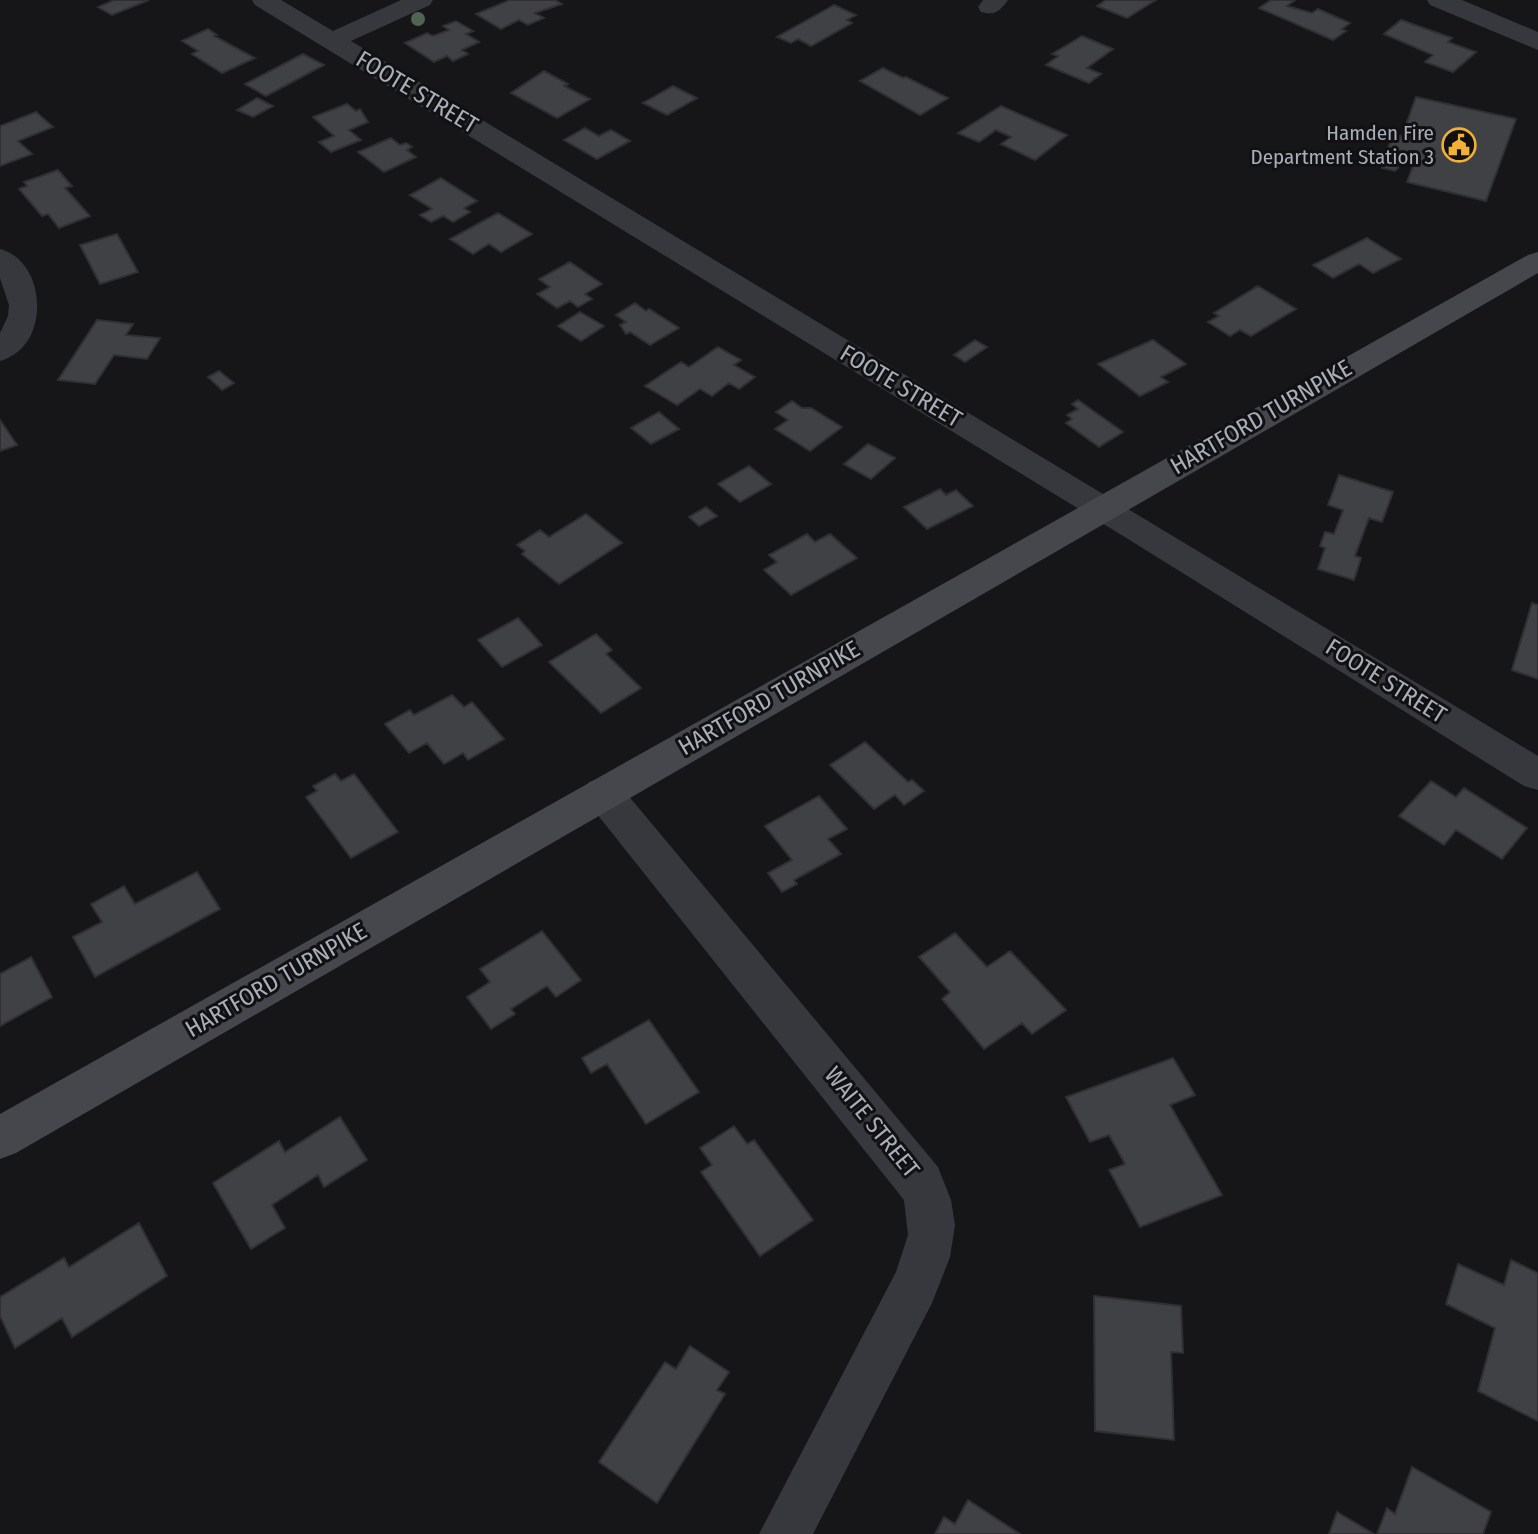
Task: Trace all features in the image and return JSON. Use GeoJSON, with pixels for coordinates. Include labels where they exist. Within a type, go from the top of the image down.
{"type":"FeatureCollection","features":[{"type":"Feature","properties":{"kind":"main road","name":"HARTFORD TURNPIKE"},"geometry":{"type":"LineString","coordinates":[[0,1138],[1538,261]]}},
{"type":"Feature","properties":{"kind":"street","name":"FOOTE STREET"},"geometry":{"type":"LineString","coordinates":[[264,0],[1538,775]]}},
{"type":"Feature","properties":{"kind":"street"},"geometry":{"type":"LineString","coordinates":[[331,41],[421,0]]}},
{"type":"Feature","properties":{"kind":"street"},"geometry":{"type":"LineString","coordinates":[[1439,0],[1503,24],[1538,42]]}},
{"type":"Feature","properties":{"kind":"street"},"geometry":{"type":"LineString","coordinates":[[0,258],[15,274],[25,298],[23,319],[13,340],[0,351]]}},
{"type":"Feature","properties":{"kind":"street","name":"WAITE STREET"},"geometry":{"type":"LineString","coordinates":[[603,793],[922,1183],[934,1219],[931,1244],[915,1286],[785,1534]]}},
{"type":"Feature","properties":{"kind":"building"},"geometry":{"type":"Polygon","coordinates":[[[114,0],[149,0],[112,15],[98,7],[114,0]]]}},
{"type":"Feature","properties":{"kind":"building"},"geometry":{"type":"Polygon","coordinates":[[[510,0],[555,0],[562,4],[535,13],[544,18],[528,25],[519,20],[501,29],[476,14],[510,0]]]}},
{"type":"Feature","properties":{"kind":"building"},"geometry":{"type":"Polygon","coordinates":[[[1106,0],[1156,0],[1127,18],[1097,6],[1106,0]]]}},
{"type":"Feature","properties":{"kind":"building"},"geometry":{"type":"Polygon","coordinates":[[[1271,0],[1295,0],[1287,6],[1312,13],[1318,9],[1350,23],[1342,29],[1346,31],[1333,40],[1259,8],[1271,0]]]}},
{"type":"Feature","properties":{"kind":"building"},"geometry":{"type":"Polygon","coordinates":[[[834,5],[856,15],[847,20],[852,23],[811,46],[798,39],[791,43],[777,37],[834,5]]]}},
{"type":"Feature","properties":{"kind":"building"},"geometry":{"type":"Polygon","coordinates":[[[1401,20],[1452,38],[1448,42],[1476,52],[1453,72],[1425,62],[1433,55],[1384,34],[1401,20]]]}},
{"type":"Feature","properties":{"kind":"building"},"geometry":{"type":"Polygon","coordinates":[[[456,21],[473,31],[466,34],[479,42],[462,50],[468,54],[453,61],[447,56],[434,62],[405,43],[427,33],[433,36],[449,30],[443,26],[456,21]]]}},
{"type":"Feature","properties":{"kind":"building"},"geometry":{"type":"Polygon","coordinates":[[[208,29],[217,35],[214,36],[255,58],[222,73],[192,54],[198,51],[182,41],[208,29]]]}},
{"type":"Feature","properties":{"kind":"building"},"geometry":{"type":"Polygon","coordinates":[[[1082,36],[1113,49],[1087,68],[1101,74],[1089,83],[1046,65],[1058,56],[1052,54],[1082,36]]]}},
{"type":"Feature","properties":{"kind":"building"},"geometry":{"type":"Polygon","coordinates":[[[303,54],[324,65],[266,96],[245,84],[303,54]]]}},
{"type":"Feature","properties":{"kind":"building"},"geometry":{"type":"Polygon","coordinates":[[[883,68],[948,98],[920,115],[860,81],[883,68]]]}},
{"type":"Feature","properties":{"kind":"building"},"geometry":{"type":"Polygon","coordinates":[[[544,71],[568,84],[564,86],[590,99],[557,118],[511,93],[544,71]]]}},
{"type":"Feature","properties":{"kind":"building"},"geometry":{"type":"Polygon","coordinates":[[[673,86],[697,98],[667,115],[643,103],[673,86]]]}},
{"type":"Feature","properties":{"kind":"building"},"geometry":{"type":"Polygon","coordinates":[[[1416,97],[1516,119],[1486,201],[1407,182],[1417,155],[1388,148],[1393,134],[1402,136],[1416,97]]]}},
{"type":"Feature","properties":{"kind":"building"},"geometry":{"type":"Polygon","coordinates":[[[257,98],[273,106],[253,117],[237,110],[257,98]]]}},
{"type":"Feature","properties":{"kind":"building"},"geometry":{"type":"Polygon","coordinates":[[[347,104],[356,111],[360,109],[368,122],[349,130],[361,140],[331,152],[319,142],[334,136],[313,117],[347,104]]]}},
{"type":"Feature","properties":{"kind":"building"},"geometry":{"type":"Polygon","coordinates":[[[1001,106],[1067,135],[1035,160],[1001,144],[1011,137],[996,130],[979,142],[958,133],[1001,106]]]}},
{"type":"Feature","properties":{"kind":"building"},"geometry":{"type":"Polygon","coordinates":[[[36,112],[53,127],[18,141],[32,154],[0,166],[0,126],[36,112]]]}},
{"type":"Feature","properties":{"kind":"building"},"geometry":{"type":"Polygon","coordinates":[[[585,128],[599,136],[611,130],[630,141],[597,159],[564,140],[585,128]]]}},
{"type":"Feature","properties":{"kind":"building"},"geometry":{"type":"Polygon","coordinates":[[[391,138],[400,145],[406,143],[412,147],[407,150],[416,157],[384,172],[358,152],[391,138]]]}},
{"type":"Feature","properties":{"kind":"building"},"geometry":{"type":"Polygon","coordinates":[[[1384,159],[1398,163],[1398,168],[1395,171],[1382,168],[1384,159]]]}},
{"type":"Feature","properties":{"kind":"building"},"geometry":{"type":"Polygon","coordinates":[[[58,170],[72,186],[65,188],[90,216],[59,228],[48,214],[42,216],[19,189],[27,186],[24,182],[58,170]]]}},
{"type":"Feature","properties":{"kind":"building"},"geometry":{"type":"Polygon","coordinates":[[[441,178],[477,201],[464,208],[470,212],[453,222],[443,216],[431,222],[420,215],[432,209],[410,195],[441,178]]]}},
{"type":"Feature","properties":{"kind":"building"},"geometry":{"type":"Polygon","coordinates":[[[498,213],[532,234],[501,252],[489,244],[473,254],[450,239],[498,213]]]}},
{"type":"Feature","properties":{"kind":"building"},"geometry":{"type":"Polygon","coordinates":[[[117,234],[138,272],[100,284],[80,245],[117,234]]]}},
{"type":"Feature","properties":{"kind":"building"},"geometry":{"type":"Polygon","coordinates":[[[1367,238],[1401,259],[1373,273],[1359,264],[1333,278],[1313,265],[1367,238]]]}},
{"type":"Feature","properties":{"kind":"building"},"geometry":{"type":"Polygon","coordinates":[[[570,262],[602,284],[585,294],[592,299],[578,307],[570,301],[557,308],[537,294],[550,287],[539,279],[570,262]]]}},
{"type":"Feature","properties":{"kind":"building"},"geometry":{"type":"Polygon","coordinates":[[[1258,286],[1296,309],[1251,336],[1240,330],[1230,336],[1208,322],[1219,316],[1214,313],[1258,286]]]}},
{"type":"Feature","properties":{"kind":"building"},"geometry":{"type":"Polygon","coordinates":[[[635,303],[679,328],[650,345],[630,332],[626,334],[620,325],[626,322],[616,315],[635,303]]]}},
{"type":"Feature","properties":{"kind":"building"},"geometry":{"type":"Polygon","coordinates":[[[580,312],[604,326],[581,341],[558,326],[580,312]]]}},
{"type":"Feature","properties":{"kind":"building"},"geometry":{"type":"Polygon","coordinates":[[[97,320],[133,324],[126,335],[160,338],[147,359],[114,355],[95,384],[58,380],[97,320]]]}},
{"type":"Feature","properties":{"kind":"building"},"geometry":{"type":"Polygon","coordinates":[[[975,340],[987,347],[965,362],[954,355],[975,340]]]}},
{"type":"Feature","properties":{"kind":"building"},"geometry":{"type":"Polygon","coordinates":[[[1153,340],[1186,364],[1161,377],[1168,382],[1140,396],[1098,364],[1153,340]]]}},
{"type":"Feature","properties":{"kind":"building"},"geometry":{"type":"Polygon","coordinates":[[[718,347],[741,360],[734,365],[755,377],[739,389],[729,383],[712,396],[700,389],[677,405],[645,386],[681,362],[689,367],[718,347]]]}},
{"type":"Feature","properties":{"kind":"building"},"geometry":{"type":"Polygon","coordinates":[[[219,371],[234,383],[222,390],[208,377],[219,371]]]}},
{"type":"Feature","properties":{"kind":"building"},"geometry":{"type":"Polygon","coordinates":[[[1078,400],[1123,432],[1099,447],[1066,423],[1072,419],[1067,415],[1078,409],[1072,404],[1078,400]]]}},
{"type":"Feature","properties":{"kind":"building"},"geometry":{"type":"Polygon","coordinates":[[[792,401],[802,408],[811,408],[842,427],[810,451],[775,429],[788,420],[776,412],[792,401]]]}},
{"type":"Feature","properties":{"kind":"building"},"geometry":{"type":"Polygon","coordinates":[[[659,412],[679,429],[651,444],[631,428],[659,412]]]}},
{"type":"Feature","properties":{"kind":"building"},"geometry":{"type":"Polygon","coordinates":[[[0,420],[17,445],[0,451],[0,420]]]}},
{"type":"Feature","properties":{"kind":"building"},"geometry":{"type":"Polygon","coordinates":[[[868,444],[895,458],[871,479],[844,464],[868,444]]]}},
{"type":"Feature","properties":{"kind":"building"},"geometry":{"type":"Polygon","coordinates":[[[749,466],[771,484],[740,502],[718,484],[749,466]]]}},
{"type":"Feature","properties":{"kind":"building"},"geometry":{"type":"Polygon","coordinates":[[[1339,475],[1393,492],[1382,522],[1369,518],[1355,556],[1361,558],[1354,580],[1318,569],[1325,548],[1320,546],[1325,532],[1334,534],[1343,510],[1328,505],[1339,475]]]}},
{"type":"Feature","properties":{"kind":"building"},"geometry":{"type":"Polygon","coordinates":[[[940,489],[946,495],[956,490],[973,506],[927,529],[904,507],[940,489]]]}},
{"type":"Feature","properties":{"kind":"building"},"geometry":{"type":"Polygon","coordinates":[[[706,507],[717,516],[699,526],[689,517],[706,507]]]}},
{"type":"Feature","properties":{"kind":"building"},"geometry":{"type":"Polygon","coordinates":[[[586,514],[622,543],[559,584],[522,554],[525,551],[517,545],[540,530],[549,537],[586,514]]]}},
{"type":"Feature","properties":{"kind":"building"},"geometry":{"type":"Polygon","coordinates":[[[807,534],[815,542],[830,534],[857,558],[791,595],[764,570],[777,562],[769,555],[807,534]]]}},
{"type":"Feature","properties":{"kind":"building"},"geometry":{"type":"Polygon","coordinates":[[[1532,603],[1538,605],[1538,679],[1512,670],[1532,603]]]}},
{"type":"Feature","properties":{"kind":"building"},"geometry":{"type":"Polygon","coordinates":[[[518,618],[542,645],[502,667],[478,640],[518,618]]]}},
{"type":"Feature","properties":{"kind":"building"},"geometry":{"type":"Polygon","coordinates":[[[596,634],[612,650],[606,654],[641,688],[601,713],[549,662],[596,634]]]}},
{"type":"Feature","properties":{"kind":"building"},"geometry":{"type":"Polygon","coordinates":[[[452,695],[464,707],[472,702],[504,739],[468,760],[463,753],[444,764],[427,743],[409,753],[385,724],[410,710],[414,715],[452,695]]]}},
{"type":"Feature","properties":{"kind":"building"},"geometry":{"type":"Polygon","coordinates":[[[865,742],[908,782],[912,780],[924,791],[904,805],[895,795],[874,809],[830,765],[865,742]]]}},
{"type":"Feature","properties":{"kind":"building"},"geometry":{"type":"Polygon","coordinates":[[[335,774],[341,781],[354,774],[398,832],[351,858],[306,797],[317,791],[313,786],[335,774]]]}},
{"type":"Feature","properties":{"kind":"building"},"geometry":{"type":"Polygon","coordinates":[[[1431,781],[1456,797],[1464,788],[1527,828],[1502,859],[1456,830],[1444,845],[1399,816],[1431,781]]]}},
{"type":"Feature","properties":{"kind":"building"},"geometry":{"type":"Polygon","coordinates":[[[819,796],[847,829],[828,839],[841,854],[794,880],[797,884],[782,892],[768,873],[792,860],[765,826],[819,796]]]}},
{"type":"Feature","properties":{"kind":"building"},"geometry":{"type":"Polygon","coordinates":[[[197,872],[220,909],[95,977],[73,937],[102,922],[91,904],[124,886],[135,904],[197,872]]]}},
{"type":"Feature","properties":{"kind":"building"},"geometry":{"type":"Polygon","coordinates":[[[542,931],[581,980],[556,997],[547,986],[511,1009],[515,1014],[491,1029],[467,997],[490,982],[480,969],[542,931]]]}},
{"type":"Feature","properties":{"kind":"building"},"geometry":{"type":"Polygon","coordinates":[[[955,933],[987,967],[1010,951],[1066,1010],[1032,1034],[1022,1023],[984,1049],[942,999],[950,992],[919,957],[955,933]]]}},
{"type":"Feature","properties":{"kind":"building"},"geometry":{"type":"Polygon","coordinates":[[[31,957],[52,997],[0,1026],[0,974],[31,957]]]}},
{"type":"Feature","properties":{"kind":"building"},"geometry":{"type":"Polygon","coordinates":[[[649,1020],[699,1092],[646,1124],[607,1064],[591,1073],[582,1058],[649,1020]]]}},
{"type":"Feature","properties":{"kind":"building"},"geometry":{"type":"Polygon","coordinates":[[[1173,1058],[1195,1095],[1170,1105],[1222,1195],[1140,1227],[1109,1170],[1125,1164],[1109,1135],[1090,1142],[1066,1097],[1173,1058]]]}},
{"type":"Feature","properties":{"kind":"building"},"geometry":{"type":"Polygon","coordinates":[[[340,1117],[367,1160],[324,1187],[318,1175],[272,1205],[285,1228],[251,1249],[213,1183],[279,1141],[285,1152],[340,1117]]]}},
{"type":"Feature","properties":{"kind":"building"},"geometry":{"type":"Polygon","coordinates":[[[734,1126],[747,1144],[754,1140],[813,1220],[760,1256],[701,1172],[712,1165],[700,1148],[734,1126]]]}},
{"type":"Feature","properties":{"kind":"building"},"geometry":{"type":"Polygon","coordinates":[[[139,1223],[167,1276],[72,1337],[62,1318],[15,1348],[0,1316],[0,1297],[64,1258],[69,1267],[139,1223]]]}},
{"type":"Feature","properties":{"kind":"building"},"geometry":{"type":"Polygon","coordinates":[[[1511,1260],[1538,1273],[1538,1421],[1478,1391],[1495,1328],[1446,1304],[1458,1264],[1504,1285],[1511,1260]]]}},
{"type":"Feature","properties":{"kind":"building"},"geometry":{"type":"Polygon","coordinates":[[[1094,1296],[1181,1306],[1183,1353],[1171,1352],[1174,1440],[1095,1431],[1094,1296]]]}},
{"type":"Feature","properties":{"kind":"building"},"geometry":{"type":"Polygon","coordinates":[[[690,1346],[729,1372],[717,1390],[725,1394],[657,1503],[599,1462],[665,1362],[676,1369],[690,1346]]]}},
{"type":"Feature","properties":{"kind":"building"},"geometry":{"type":"Polygon","coordinates":[[[1412,1467],[1491,1512],[1483,1534],[1377,1534],[1387,1508],[1395,1514],[1412,1467]]]}},
{"type":"Feature","properties":{"kind":"building"},"geometry":{"type":"Polygon","coordinates":[[[968,1500],[1020,1534],[935,1534],[944,1517],[955,1524],[968,1500]]]}},
{"type":"Feature","properties":{"kind":"building"},"geometry":{"type":"Polygon","coordinates":[[[1337,1512],[1374,1534],[1329,1534],[1337,1512]]]}},
{"type":"Feature","properties":{"kind":"place","name":"Hamden Fire Department Station 3"},"geometry":{"type":"Point","coordinates":[1459,145]}}]}
